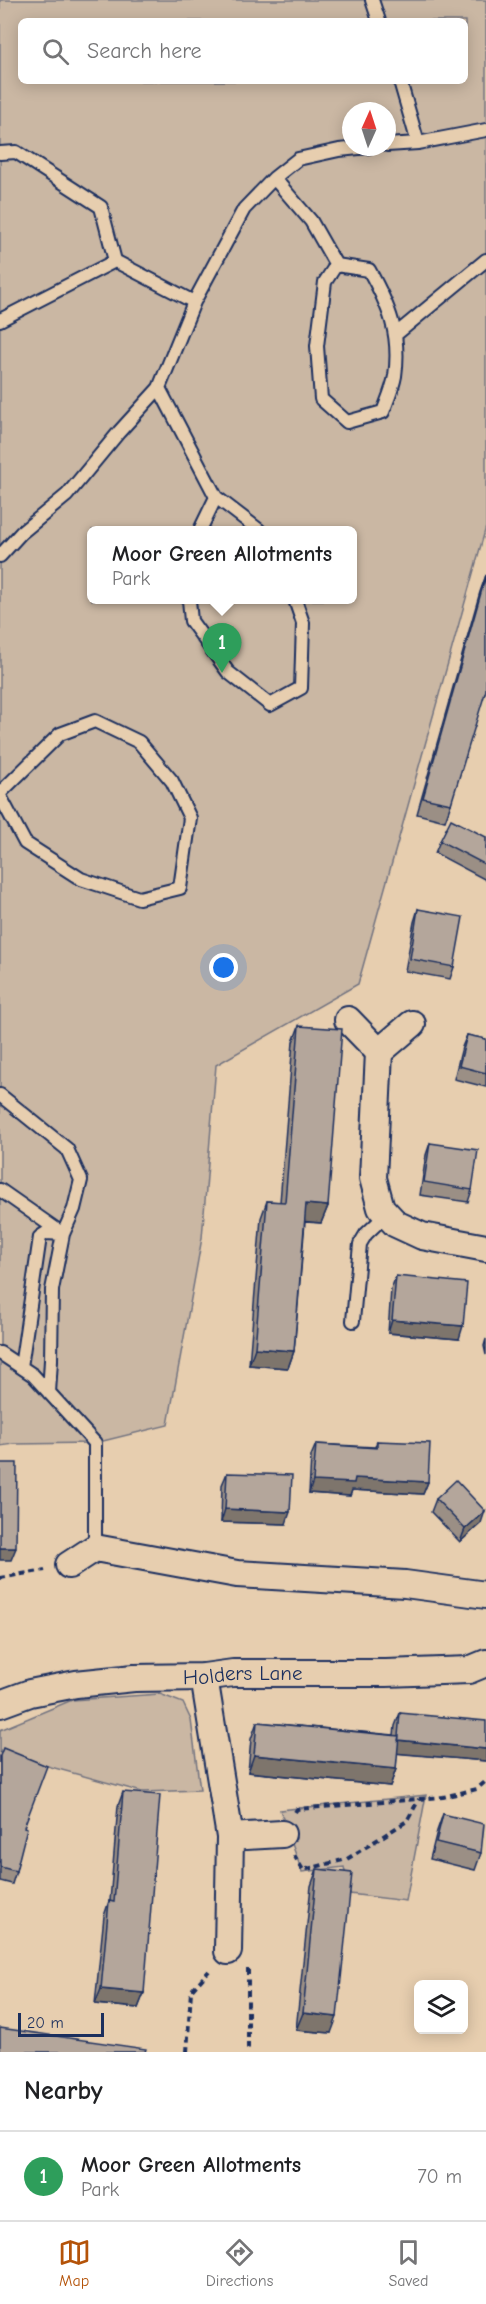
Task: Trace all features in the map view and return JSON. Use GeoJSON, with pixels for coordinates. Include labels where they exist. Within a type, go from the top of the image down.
{"type":"FeatureCollection","features":[{"type":"Feature","properties":{"kind":"street"},"geometry":{"type":"LineString","coordinates":[[348,1020],[379,1052],[373,1178],[381,1208],[396,1224],[422,1236],[486,1248]]}},
{"type":"Feature","properties":{"kind":"street"},"geometry":{"type":"LineString","coordinates":[[379,1052],[412,1024]]}},
{"type":"Feature","properties":{"kind":"street"},"geometry":{"type":"LineString","coordinates":[[69,1565],[95,1548],[237,1574],[405,1584],[486,1595]]}},
{"type":"Feature","properties":{"kind":"street","name":"Holders Lane"},"geometry":{"type":"LineString","coordinates":[[0,1704],[30,1694],[76,1684],[134,1678],[204,1677],[233,1673],[386,1673],[469,1670],[486,1663]]}},
{"type":"Feature","properties":{"kind":"street"},"geometry":{"type":"LineString","coordinates":[[204,1677],[230,1837],[228,1951]]}},
{"type":"Feature","properties":{"kind":"street"},"geometry":{"type":"LineString","coordinates":[[230,1837],[282,1834]]}},
{"type":"Feature","properties":{"kind":"lane"},"geometry":{"type":"LineString","coordinates":[[372,0],[378,18]]}},
{"type":"Feature","properties":{"kind":"lane"},"geometry":{"type":"LineString","coordinates":[[401,84],[418,142]]}},
{"type":"Feature","properties":{"kind":"lane"},"geometry":{"type":"LineString","coordinates":[[396,144],[486,130]]}},
{"type":"Feature","properties":{"kind":"lane"},"geometry":{"type":"LineString","coordinates":[[0,556],[21,533],[67,495],[159,388],[195,302],[244,209],[274,178],[298,159],[342,150]]}},
{"type":"Feature","properties":{"kind":"lane"},"geometry":{"type":"LineString","coordinates":[[0,153],[16,152],[100,207],[114,261],[195,302]]}},
{"type":"Feature","properties":{"kind":"lane"},"geometry":{"type":"LineString","coordinates":[[274,178],[311,221],[336,265]]}},
{"type":"Feature","properties":{"kind":"lane"},"geometry":{"type":"LineString","coordinates":[[395,335],[486,260]]}},
{"type":"Feature","properties":{"kind":"lane"},"geometry":{"type":"LineString","coordinates":[[0,320],[114,261]]}},
{"type":"Feature","properties":{"kind":"lane"},"geometry":{"type":"LineString","coordinates":[[336,265],[369,270],[388,304],[395,335],[395,377],[383,412],[348,422],[321,399],[317,346],[325,282],[336,265]]}},
{"type":"Feature","properties":{"kind":"lane"},"geometry":{"type":"LineString","coordinates":[[159,388],[216,497],[253,526]]}},
{"type":"Feature","properties":{"kind":"lane"},"geometry":{"type":"LineString","coordinates":[[202,526],[216,497]]}},
{"type":"Feature","properties":{"kind":"lane"},"geometry":{"type":"LineString","coordinates":[[189,604],[191,621],[228,672],[270,705],[302,688],[303,623],[296,604]]}},
{"type":"Feature","properties":{"kind":"lane"},"geometry":{"type":"LineString","coordinates":[[95,721],[139,742],[172,781],[190,818],[180,888],[139,898],[81,879],[25,843],[0,794],[60,734],[95,721]]}},
{"type":"Feature","properties":{"kind":"lane"},"geometry":{"type":"LineString","coordinates":[[0,1095],[67,1149],[81,1180],[74,1209],[63,1234],[52,1290],[49,1393]]}},
{"type":"Feature","properties":{"kind":"lane"},"geometry":{"type":"LineString","coordinates":[[0,1190],[63,1234]]}},
{"type":"Feature","properties":{"kind":"lane"},"geometry":{"type":"LineString","coordinates":[[353,1320],[360,1244],[366,1234],[387,1214]]}},
{"type":"Feature","properties":{"kind":"lane"},"geometry":{"type":"LineString","coordinates":[[21,1367],[40,1237],[46,1233],[63,1234]]}},
{"type":"Feature","properties":{"kind":"lane"},"geometry":{"type":"LineString","coordinates":[[0,1353],[33,1375],[95,1443],[95,1548]]}},
{"type":"Feature","properties":{"kind":"path"},"geometry":{"type":"LineString","coordinates":[[0,1578],[69,1565]]}},
{"type":"Feature","properties":{"kind":"path"},"geometry":{"type":"LineString","coordinates":[[419,1799],[407,1821],[347,1859],[303,1870],[282,1834],[297,1809],[443,1797],[477,1789],[486,1781]]}},
{"type":"Feature","properties":{"kind":"path"},"geometry":{"type":"LineString","coordinates":[[187,2052],[191,1991],[212,1965],[228,1951],[248,1965],[248,2052]]}},
{"type":"Feature","properties":{"kind":"shaded area"},"geometry":{"type":"Polygon","coordinates":[[[0,0],[486,0],[486,527],[358,984],[216,1065],[202,1238],[168,1425],[95,1443],[0,1446],[0,0]]]}},
{"type":"Feature","properties":{"kind":"shaded area"},"geometry":{"type":"Polygon","coordinates":[[[160,1694],[183,1703],[191,1720],[200,1790],[142,1792],[0,1753],[0,1730],[72,1700],[160,1694]]]}},
{"type":"Feature","properties":{"kind":"shaded area"},"geometry":{"type":"Polygon","coordinates":[[[426,1795],[406,1901],[350,1894],[344,1867],[302,1872],[280,1810],[426,1795]]]}},
{"type":"Feature","properties":{"kind":"building"},"geometry":{"type":"Polygon","coordinates":[[[486,575],[486,690],[451,804],[423,798],[486,575]]]}},
{"type":"Feature","properties":{"kind":"building"},"geometry":{"type":"Polygon","coordinates":[[[451,819],[486,837],[486,865],[440,841],[451,819]]]}},
{"type":"Feature","properties":{"kind":"building"},"geometry":{"type":"Polygon","coordinates":[[[418,909],[463,917],[454,967],[410,959],[418,909]]]}},
{"type":"Feature","properties":{"kind":"building"},"geometry":{"type":"Polygon","coordinates":[[[299,1026],[342,1029],[328,1206],[306,1204],[294,1351],[255,1348],[267,1201],[285,1202],[299,1026]]]}},
{"type":"Feature","properties":{"kind":"building"},"geometry":{"type":"Polygon","coordinates":[[[467,1035],[486,1039],[486,1073],[459,1066],[467,1035]]]}},
{"type":"Feature","properties":{"kind":"building"},"geometry":{"type":"Polygon","coordinates":[[[430,1143],[478,1150],[472,1190],[424,1182],[430,1143]]]}},
{"type":"Feature","properties":{"kind":"building"},"geometry":{"type":"Polygon","coordinates":[[[396,1276],[467,1283],[463,1326],[392,1320],[396,1276]]]}},
{"type":"Feature","properties":{"kind":"building"},"geometry":{"type":"Polygon","coordinates":[[[377,1441],[430,1443],[428,1482],[355,1478],[354,1483],[313,1481],[316,1444],[377,1448],[377,1441]]]}},
{"type":"Feature","properties":{"kind":"building"},"geometry":{"type":"Polygon","coordinates":[[[0,1463],[17,1463],[16,1548],[0,1548],[0,1463]]]}},
{"type":"Feature","properties":{"kind":"building"},"geometry":{"type":"Polygon","coordinates":[[[227,1473],[292,1475],[290,1512],[225,1509],[227,1473]]]}},
{"type":"Feature","properties":{"kind":"building"},"geometry":{"type":"Polygon","coordinates":[[[456,1480],[485,1511],[465,1529],[436,1499],[456,1480]]]}},
{"type":"Feature","properties":{"kind":"building"},"geometry":{"type":"Polygon","coordinates":[[[400,1713],[486,1721],[486,1749],[398,1740],[400,1713]]]}},
{"type":"Feature","properties":{"kind":"building"},"geometry":{"type":"Polygon","coordinates":[[[257,1722],[399,1736],[396,1769],[254,1755],[257,1722]]]}},
{"type":"Feature","properties":{"kind":"building"},"geometry":{"type":"Polygon","coordinates":[[[3,1748],[47,1766],[24,1827],[27,1828],[16,1871],[0,1867],[0,1756],[3,1748]]]}},
{"type":"Feature","properties":{"kind":"building"},"geometry":{"type":"Polygon","coordinates":[[[123,1792],[160,1795],[144,1993],[101,1989],[109,1901],[114,1902],[123,1792]]]}},
{"type":"Feature","properties":{"kind":"building"},"geometry":{"type":"Polygon","coordinates":[[[443,1814],[484,1824],[481,1853],[436,1842],[443,1814]]]}},
{"type":"Feature","properties":{"kind":"building"},"geometry":{"type":"Polygon","coordinates":[[[317,1869],[352,1873],[337,2017],[303,2013],[317,1869]]]}},
{"type":"Feature","properties":{"kind":"building"},"geometry":{"type":"Polygon","coordinates":[[[0,2028],[146,2049],[145,2052],[0,2052],[0,2028]]]}},
{"type":"Feature","properties":{"kind":"place","name":"Moor Green Allotments"},"geometry":{"type":"Point","coordinates":[222,673]}}]}
